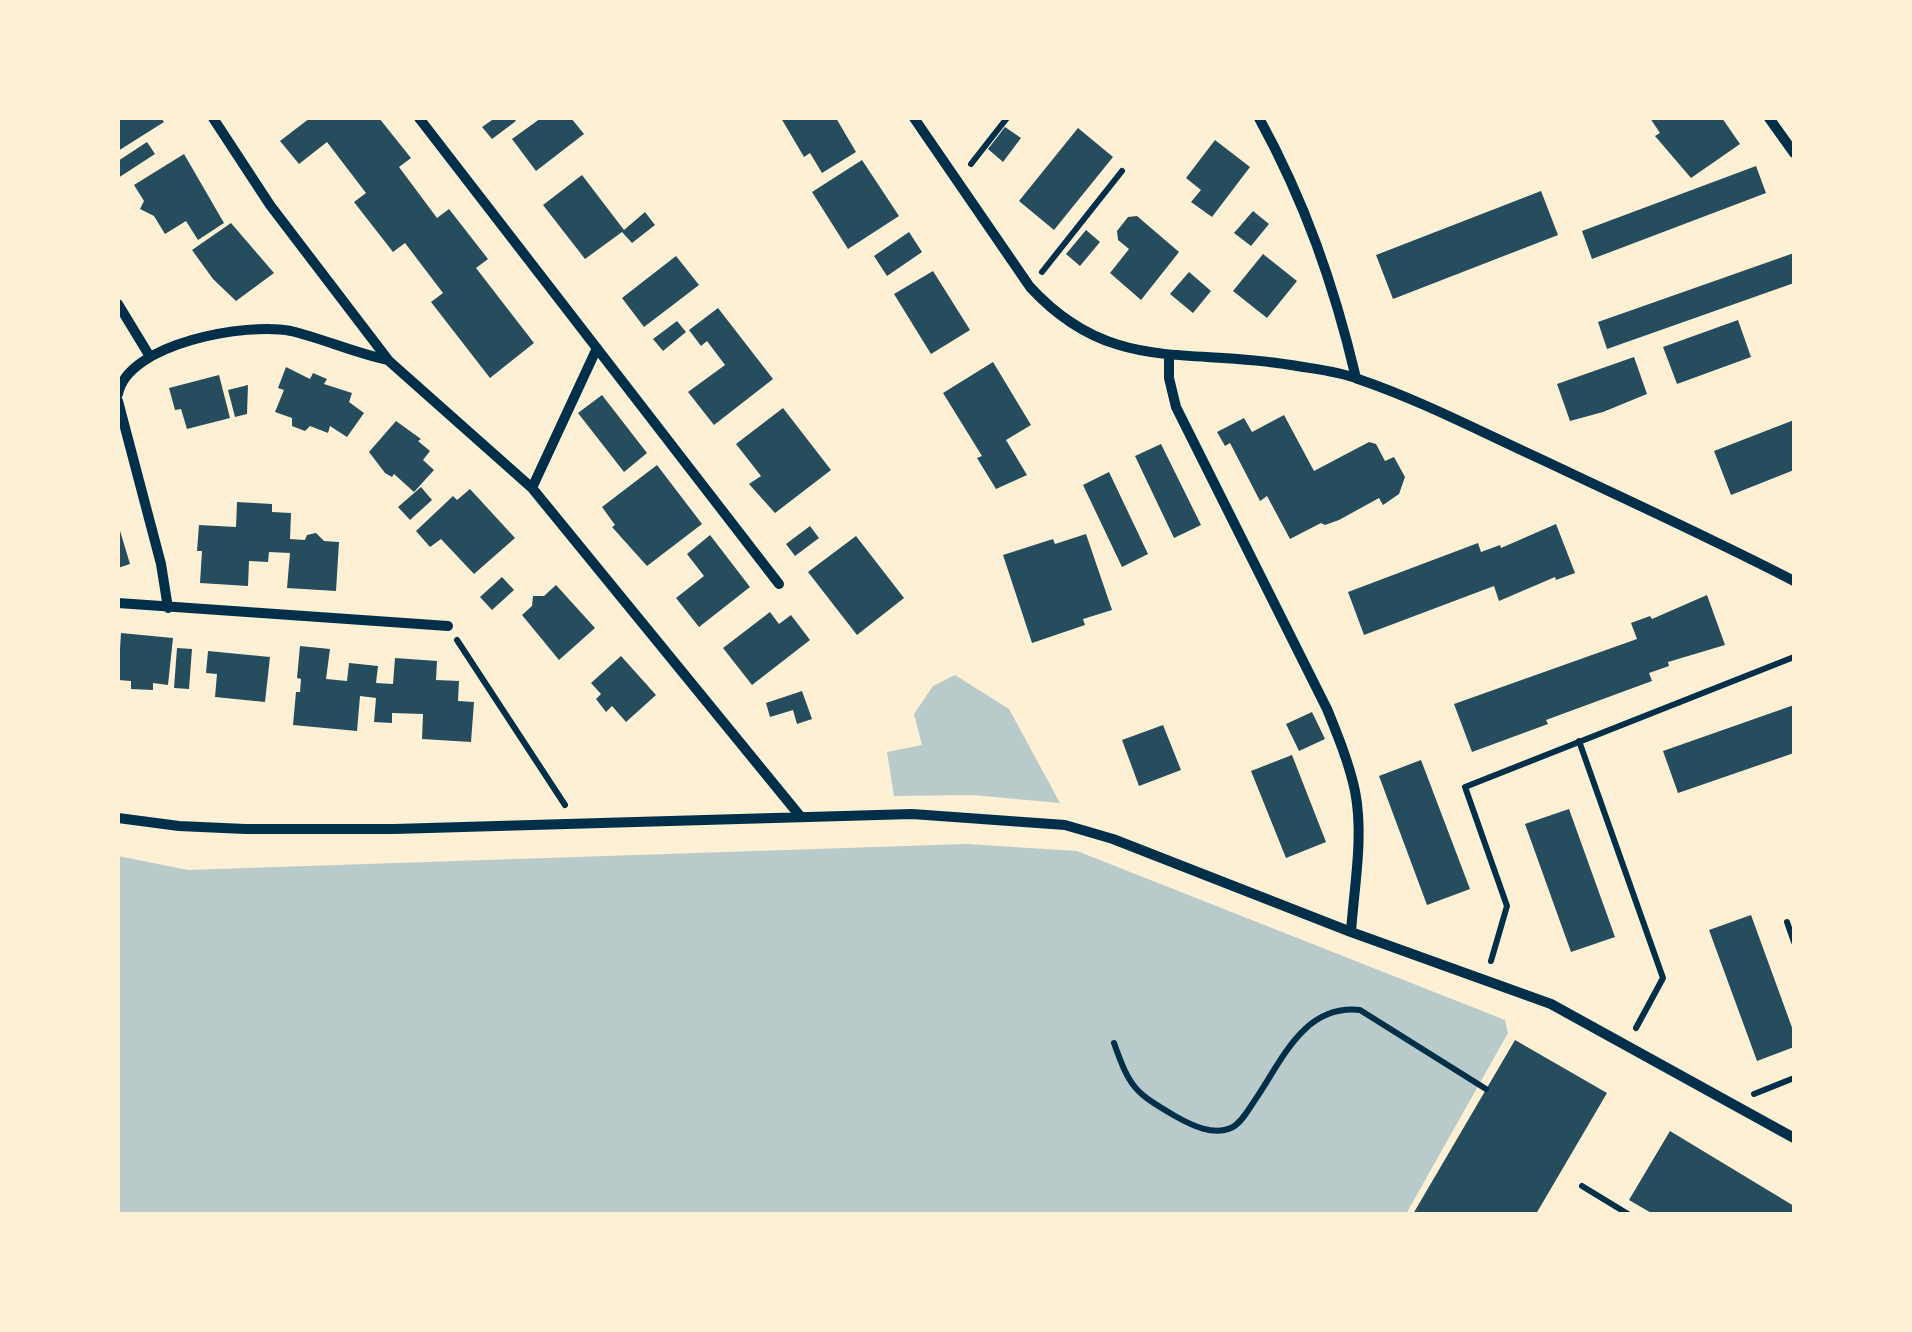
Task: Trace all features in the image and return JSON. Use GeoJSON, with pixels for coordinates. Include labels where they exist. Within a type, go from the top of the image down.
{"type":"FeatureCollection","features":[{"type":"Feature","properties":{"kind":"street"},"geometry":{"type":"LineString","coordinates":[[213,118],[270,205],[390,361],[532,488],[800,816]]}},
{"type":"Feature","properties":{"kind":"street"},"geometry":{"type":"LineString","coordinates":[[419,118],[779,584]]}},
{"type":"Feature","properties":{"kind":"street"},"geometry":{"type":"LineString","coordinates":[[914,118],[1030,287],[1052,311],[1079,330],[1113,346],[1169,355],[1287,364],[1356,378],[1492,437],[1794,580]]}},
{"type":"Feature","properties":{"kind":"street"},"geometry":{"type":"LineString","coordinates":[[1259,118],[1286,167],[1338,299],[1356,378]]}},
{"type":"Feature","properties":{"kind":"street"},"geometry":{"type":"LineString","coordinates":[[1769,118],[1794,152]]}},
{"type":"Feature","properties":{"kind":"street"},"geometry":{"type":"LineString","coordinates":[[118,304],[149,355]]}},
{"type":"Feature","properties":{"kind":"street"},"geometry":{"type":"LineString","coordinates":[[168,608],[161,564],[118,398],[128,372],[149,355],[214,337],[273,330],[390,361]]}},
{"type":"Feature","properties":{"kind":"street"},"geometry":{"type":"LineString","coordinates":[[532,488],[597,348]]}},
{"type":"Feature","properties":{"kind":"street"},"geometry":{"type":"LineString","coordinates":[[1169,355],[1169,378],[1176,407],[1327,710],[1344,753],[1356,795],[1351,932]]}},
{"type":"Feature","properties":{"kind":"street"},"geometry":{"type":"LineString","coordinates":[[118,603],[448,626]]}},
{"type":"Feature","properties":{"kind":"street"},"geometry":{"type":"LineString","coordinates":[[118,818],[245,829],[394,829],[912,814],[1064,825],[1171,860],[1351,932],[1551,1004],[1794,1138]]}},
{"type":"Feature","properties":{"kind":"path"},"geometry":{"type":"LineString","coordinates":[[957,182],[1007,118]]}},
{"type":"Feature","properties":{"kind":"path"},"geometry":{"type":"LineString","coordinates":[[1030,287],[1122,172]]}},
{"type":"Feature","properties":{"kind":"path"},"geometry":{"type":"LineString","coordinates":[[448,626],[562,798],[569,824]]}},
{"type":"Feature","properties":{"kind":"path"},"geometry":{"type":"LineString","coordinates":[[1486,981],[1507,906],[1465,787],[1794,657]]}},
{"type":"Feature","properties":{"kind":"path"},"geometry":{"type":"LineString","coordinates":[[1579,741],[1663,978],[1627,1044]]}},
{"type":"Feature","properties":{"kind":"path"},"geometry":{"type":"LineString","coordinates":[[1787,922],[1794,942]]}},
{"type":"Feature","properties":{"kind":"path"},"geometry":{"type":"LineString","coordinates":[[1114,1043],[1129,1084],[1147,1100],[1186,1123],[1209,1131],[1232,1128],[1246,1114],[1302,1029],[1326,1013],[1343,1008],[1360,1010],[1486,1089]]}},
{"type":"Feature","properties":{"kind":"path"},"geometry":{"type":"LineString","coordinates":[[1732,1103],[1794,1078]]}},
{"type":"Feature","properties":{"kind":"path"},"geometry":{"type":"LineString","coordinates":[[1582,1186],[1628,1214]]}},
{"type":"Feature","properties":{"kind":"shaded area"},"geometry":{"type":"Polygon","coordinates":[[[955,675],[1009,709],[1060,803],[972,795],[894,796],[887,752],[922,745],[914,714],[933,686],[955,675]]]}},
{"type":"Feature","properties":{"kind":"shaded area"},"geometry":{"type":"Polygon","coordinates":[[[966,844],[1077,851],[1505,1020],[1508,1033],[1406,1214],[118,1214],[118,856],[188,870],[966,844]]]}},
{"type":"Feature","properties":{"kind":"building"},"geometry":{"type":"Polygon","coordinates":[[[118,118],[161,118],[164,122],[118,151],[118,118]]]}},
{"type":"Feature","properties":{"kind":"building"},"geometry":{"type":"Polygon","coordinates":[[[310,118],[379,118],[411,158],[399,167],[437,218],[449,209],[488,259],[476,268],[534,343],[490,378],[431,302],[443,293],[405,243],[393,252],[354,202],[366,193],[327,142],[299,164],[280,141],[310,118]]]}},
{"type":"Feature","properties":{"kind":"building"},"geometry":{"type":"Polygon","coordinates":[[[495,118],[516,121],[492,139],[482,127],[495,118]]]}},
{"type":"Feature","properties":{"kind":"building"},"geometry":{"type":"Polygon","coordinates":[[[541,118],[571,118],[584,134],[536,171],[512,139],[541,118]]]}},
{"type":"Feature","properties":{"kind":"building"},"geometry":{"type":"Polygon","coordinates":[[[781,118],[836,118],[856,152],[822,173],[810,153],[804,157],[781,118]]]}},
{"type":"Feature","properties":{"kind":"building"},"geometry":{"type":"Polygon","coordinates":[[[1650,118],[1722,118],[1740,144],[1691,178],[1655,136],[1660,133],[1650,118]]]}},
{"type":"Feature","properties":{"kind":"building"},"geometry":{"type":"Polygon","coordinates":[[[1005,127],[1021,138],[1003,162],[988,149],[1005,127]]]}},
{"type":"Feature","properties":{"kind":"building"},"geometry":{"type":"Polygon","coordinates":[[[1078,128],[1113,157],[1054,230],[1019,201],[1078,128]]]}},
{"type":"Feature","properties":{"kind":"building"},"geometry":{"type":"Polygon","coordinates":[[[1215,140],[1250,167],[1212,217],[1191,202],[1201,190],[1186,178],[1215,140]]]}},
{"type":"Feature","properties":{"kind":"building"},"geometry":{"type":"Polygon","coordinates":[[[147,142],[155,154],[118,178],[118,161],[147,142]]]}},
{"type":"Feature","properties":{"kind":"building"},"geometry":{"type":"Polygon","coordinates":[[[184,154],[224,223],[198,240],[186,221],[165,234],[154,216],[140,209],[144,201],[134,185],[184,154]]]}},
{"type":"Feature","properties":{"kind":"building"},"geometry":{"type":"Polygon","coordinates":[[[862,160],[899,216],[848,249],[812,192],[862,160]]]}},
{"type":"Feature","properties":{"kind":"building"},"geometry":{"type":"Polygon","coordinates":[[[1756,166],[1766,193],[1592,259],[1582,231],[1756,166]]]}},
{"type":"Feature","properties":{"kind":"building"},"geometry":{"type":"Polygon","coordinates":[[[582,175],[624,230],[645,212],[655,225],[632,243],[622,232],[585,259],[543,205],[582,175]]]}},
{"type":"Feature","properties":{"kind":"building"},"geometry":{"type":"Polygon","coordinates":[[[1541,191],[1558,235],[1393,299],[1376,255],[1541,191]]]}},
{"type":"Feature","properties":{"kind":"building"},"geometry":{"type":"Polygon","coordinates":[[[1253,211],[1269,224],[1251,246],[1234,233],[1253,211]]]}},
{"type":"Feature","properties":{"kind":"building"},"geometry":{"type":"Polygon","coordinates":[[[1137,216],[1179,252],[1141,300],[1110,273],[1129,249],[1118,240],[1117,231],[1128,217],[1137,216]]]}},
{"type":"Feature","properties":{"kind":"building"},"geometry":{"type":"Polygon","coordinates":[[[231,223],[274,273],[236,301],[213,279],[192,250],[231,223]]]}},
{"type":"Feature","properties":{"kind":"building"},"geometry":{"type":"Polygon","coordinates":[[[1086,230],[1100,242],[1080,266],[1066,254],[1086,230]]]}},
{"type":"Feature","properties":{"kind":"building"},"geometry":{"type":"Polygon","coordinates":[[[909,232],[922,252],[887,276],[874,256],[909,232]]]}},
{"type":"Feature","properties":{"kind":"building"},"geometry":{"type":"Polygon","coordinates":[[[1794,253],[1794,283],[1607,349],[1598,322],[1794,253]]]}},
{"type":"Feature","properties":{"kind":"building"},"geometry":{"type":"Polygon","coordinates":[[[1263,254],[1297,281],[1267,318],[1233,291],[1263,254]]]}},
{"type":"Feature","properties":{"kind":"building"},"geometry":{"type":"Polygon","coordinates":[[[676,256],[699,285],[644,327],[622,298],[676,256]]]}},
{"type":"Feature","properties":{"kind":"building"},"geometry":{"type":"Polygon","coordinates":[[[933,271],[970,330],[931,354],[894,294],[933,271]]]}},
{"type":"Feature","properties":{"kind":"building"},"geometry":{"type":"Polygon","coordinates":[[[1189,272],[1211,291],[1193,313],[1170,294],[1189,272]]]}},
{"type":"Feature","properties":{"kind":"building"},"geometry":{"type":"Polygon","coordinates":[[[718,308],[773,379],[714,425],[688,392],[725,365],[707,341],[701,346],[689,330],[718,308]]]}},
{"type":"Feature","properties":{"kind":"building"},"geometry":{"type":"Polygon","coordinates":[[[1738,320],[1751,357],[1677,384],[1663,347],[1738,320]]]}},
{"type":"Feature","properties":{"kind":"building"},"geometry":{"type":"Polygon","coordinates":[[[677,321],[686,332],[663,351],[653,339],[677,321]]]}},
{"type":"Feature","properties":{"kind":"building"},"geometry":{"type":"Polygon","coordinates":[[[1634,357],[1647,394],[1570,421],[1557,384],[1634,357]]]}},
{"type":"Feature","properties":{"kind":"building"},"geometry":{"type":"Polygon","coordinates":[[[993,362],[1031,425],[1006,440],[1027,475],[996,489],[977,458],[982,456],[943,393],[993,362]]]}},
{"type":"Feature","properties":{"kind":"building"},"geometry":{"type":"Polygon","coordinates":[[[286,367],[310,379],[313,373],[327,379],[324,384],[352,393],[349,402],[364,413],[347,437],[330,426],[328,433],[310,426],[305,431],[292,426],[292,418],[275,412],[284,390],[278,388],[286,367]]]}},
{"type":"Feature","properties":{"kind":"building"},"geometry":{"type":"Polygon","coordinates":[[[219,375],[230,418],[187,429],[181,409],[175,410],[169,388],[219,375]]]}},
{"type":"Feature","properties":{"kind":"building"},"geometry":{"type":"Polygon","coordinates":[[[248,385],[247,414],[235,417],[228,390],[248,385]]]}},
{"type":"Feature","properties":{"kind":"building"},"geometry":{"type":"Polygon","coordinates":[[[602,395],[647,453],[624,472],[578,413],[602,395]]]}},
{"type":"Feature","properties":{"kind":"building"},"geometry":{"type":"Polygon","coordinates":[[[783,408],[831,470],[775,513],[749,484],[761,476],[736,444],[783,408]]]}},
{"type":"Feature","properties":{"kind":"building"},"geometry":{"type":"Polygon","coordinates":[[[1284,415],[1314,471],[1369,442],[1376,444],[1385,461],[1394,457],[1405,477],[1399,494],[1383,505],[1379,498],[1339,520],[1321,523],[1290,539],[1267,496],[1260,501],[1230,443],[1225,446],[1217,432],[1244,418],[1252,432],[1284,415]]]}},
{"type":"Feature","properties":{"kind":"building"},"geometry":{"type":"Polygon","coordinates":[[[1794,420],[1794,470],[1731,495],[1714,451],[1794,420]]]}},
{"type":"Feature","properties":{"kind":"building"},"geometry":{"type":"Polygon","coordinates":[[[396,421],[421,439],[418,441],[430,451],[423,460],[434,470],[414,492],[394,474],[392,477],[385,473],[369,452],[396,421]]]}},
{"type":"Feature","properties":{"kind":"building"},"geometry":{"type":"Polygon","coordinates":[[[1161,444],[1201,525],[1174,538],[1135,456],[1161,444]]]}},
{"type":"Feature","properties":{"kind":"building"},"geometry":{"type":"Polygon","coordinates":[[[657,465],[702,524],[647,566],[612,527],[615,525],[602,507],[657,465]]]}},
{"type":"Feature","properties":{"kind":"building"},"geometry":{"type":"Polygon","coordinates":[[[1109,472],[1148,554],[1122,567],[1083,485],[1109,472]]]}},
{"type":"Feature","properties":{"kind":"building"},"geometry":{"type":"Polygon","coordinates":[[[421,487],[432,500],[410,520],[398,507],[421,487]]]}},
{"type":"Feature","properties":{"kind":"building"},"geometry":{"type":"Polygon","coordinates":[[[470,489],[515,538],[474,574],[441,539],[430,547],[416,531],[453,496],[457,500],[470,489]]]}},
{"type":"Feature","properties":{"kind":"building"},"geometry":{"type":"Polygon","coordinates":[[[237,502],[272,504],[272,512],[291,513],[290,539],[305,540],[307,535],[316,533],[324,541],[339,542],[336,591],[287,588],[290,553],[269,552],[268,562],[249,561],[248,586],[200,583],[199,525],[236,527],[237,502]]]}},
{"type":"Feature","properties":{"kind":"building"},"geometry":{"type":"Polygon","coordinates":[[[118,524],[130,564],[118,568],[118,524]]]}},
{"type":"Feature","properties":{"kind":"building"},"geometry":{"type":"Polygon","coordinates":[[[1556,524],[1575,573],[1556,580],[1555,577],[1499,601],[1494,586],[1364,635],[1348,592],[1478,543],[1481,552],[1500,545],[1501,548],[1556,524]]]}},
{"type":"Feature","properties":{"kind":"building"},"geometry":{"type":"Polygon","coordinates":[[[810,526],[819,538],[795,556],[786,544],[810,526]]]}},
{"type":"Feature","properties":{"kind":"building"},"geometry":{"type":"Polygon","coordinates":[[[1086,534],[1112,610],[1083,619],[1085,625],[1032,643],[1003,555],[1053,539],[1055,544],[1086,534]]]}},
{"type":"Feature","properties":{"kind":"building"},"geometry":{"type":"Polygon","coordinates":[[[710,535],[750,587],[699,627],[676,598],[704,576],[687,554],[710,535]]]}},
{"type":"Feature","properties":{"kind":"building"},"geometry":{"type":"Polygon","coordinates":[[[856,536],[904,598],[857,635],[808,572],[856,536]]]}},
{"type":"Feature","properties":{"kind":"building"},"geometry":{"type":"Polygon","coordinates":[[[502,577],[514,590],[492,610],[480,597],[502,577]]]}},
{"type":"Feature","properties":{"kind":"building"},"geometry":{"type":"Polygon","coordinates":[[[556,585],[595,628],[559,660],[522,615],[532,606],[533,596],[544,596],[556,585]]]}},
{"type":"Feature","properties":{"kind":"building"},"geometry":{"type":"Polygon","coordinates":[[[1707,595],[1725,645],[1668,662],[1669,666],[1649,673],[1652,681],[1472,752],[1454,704],[1637,639],[1631,623],[1650,616],[1652,619],[1707,595]]]}},
{"type":"Feature","properties":{"kind":"building"},"geometry":{"type":"Polygon","coordinates":[[[770,612],[779,624],[791,615],[810,640],[752,685],[723,648],[770,612]]]}},
{"type":"Feature","properties":{"kind":"building"},"geometry":{"type":"Polygon","coordinates":[[[121,633],[173,638],[168,685],[153,683],[153,690],[131,689],[131,681],[118,680],[121,633]]]}},
{"type":"Feature","properties":{"kind":"building"},"geometry":{"type":"Polygon","coordinates":[[[300,646],[330,649],[326,679],[347,681],[349,663],[378,666],[376,683],[393,684],[395,658],[437,661],[436,680],[459,681],[458,701],[474,702],[471,742],[422,739],[423,714],[392,713],[392,723],[374,722],[376,698],[360,696],[357,731],[293,725],[296,692],[300,692],[300,646]]]}},
{"type":"Feature","properties":{"kind":"building"},"geometry":{"type":"Polygon","coordinates":[[[177,648],[192,649],[189,689],[174,688],[177,648]]]}},
{"type":"Feature","properties":{"kind":"building"},"geometry":{"type":"Polygon","coordinates":[[[208,651],[270,657],[265,702],[215,697],[217,674],[206,673],[208,651]]]}},
{"type":"Feature","properties":{"kind":"building"},"geometry":{"type":"Polygon","coordinates":[[[621,656],[656,695],[626,722],[612,706],[606,712],[596,699],[601,694],[591,683],[621,656]]]}},
{"type":"Feature","properties":{"kind":"building"},"geometry":{"type":"Polygon","coordinates":[[[802,691],[812,719],[797,724],[793,710],[770,717],[766,703],[802,691]]]}},
{"type":"Feature","properties":{"kind":"building"},"geometry":{"type":"Polygon","coordinates":[[[1794,705],[1794,753],[1678,793],[1663,751],[1794,705]]]}},
{"type":"Feature","properties":{"kind":"building"},"geometry":{"type":"Polygon","coordinates":[[[1312,712],[1325,739],[1299,751],[1286,724],[1312,712]]]}},
{"type":"Feature","properties":{"kind":"building"},"geometry":{"type":"Polygon","coordinates":[[[1163,725],[1181,770],[1139,786],[1122,740],[1163,725]]]}},
{"type":"Feature","properties":{"kind":"building"},"geometry":{"type":"Polygon","coordinates":[[[1292,755],[1326,842],[1286,858],[1251,771],[1292,755]]]}},
{"type":"Feature","properties":{"kind":"building"},"geometry":{"type":"Polygon","coordinates":[[[1421,760],[1470,889],[1427,905],[1379,776],[1421,760]]]}},
{"type":"Feature","properties":{"kind":"building"},"geometry":{"type":"Polygon","coordinates":[[[1569,809],[1615,937],[1571,952],[1525,824],[1569,809]]]}},
{"type":"Feature","properties":{"kind":"building"},"geometry":{"type":"Polygon","coordinates":[[[1751,915],[1794,1033],[1794,1047],[1757,1061],[1709,930],[1751,915]]]}},
{"type":"Feature","properties":{"kind":"building"},"geometry":{"type":"Polygon","coordinates":[[[1515,1040],[1607,1093],[1536,1214],[1413,1214],[1515,1040]]]}},
{"type":"Feature","properties":{"kind":"building"},"geometry":{"type":"Polygon","coordinates":[[[1670,1131],[1794,1206],[1794,1214],[1653,1214],[1629,1200],[1670,1131]]]}}]}
